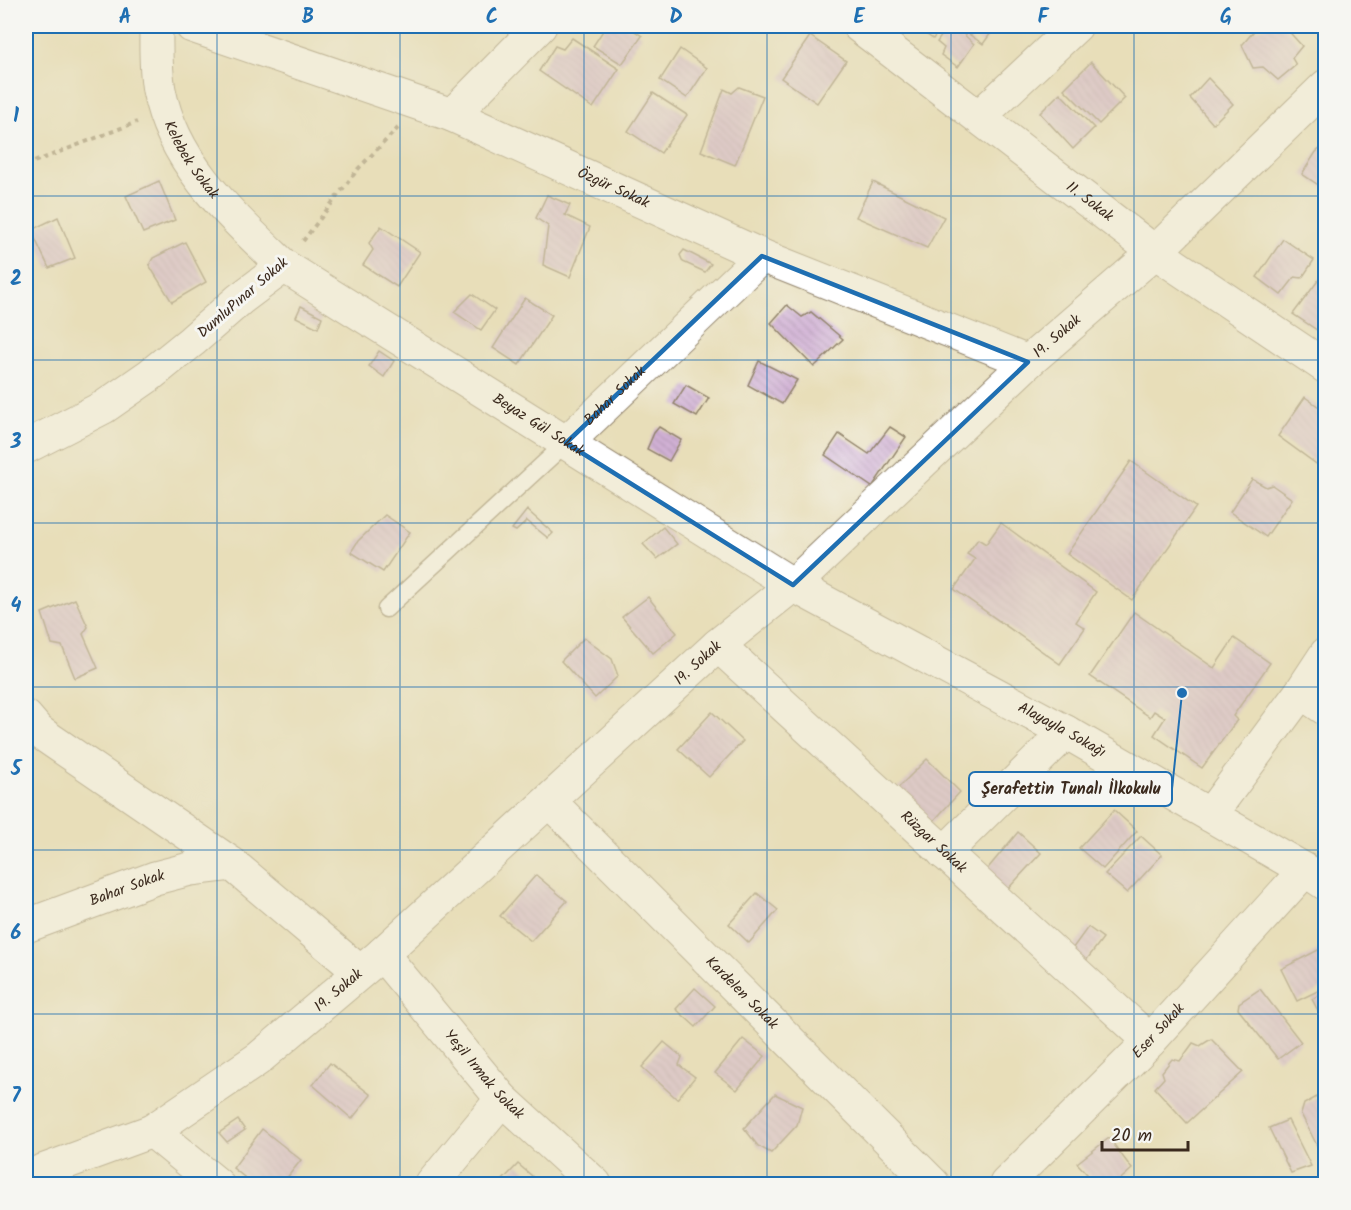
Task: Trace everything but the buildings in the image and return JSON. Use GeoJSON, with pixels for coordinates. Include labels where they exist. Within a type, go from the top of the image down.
{"type":"FeatureCollection","features":[{"type":"Feature","properties":{"kind":"street","name":"Kelebek Sokak"},"geometry":{"type":"LineString","coordinates":[[156,26],[156,69],[159,92],[165,112],[185,154],[222,207],[284,266]]}},
{"type":"Feature","properties":{"kind":"street","name":"Özgür Sokak"},"geometry":{"type":"LineString","coordinates":[[192,26],[438,110],[762,256],[1028,362]]}},
{"type":"Feature","properties":{"kind":"street"},"geometry":{"type":"LineString","coordinates":[[438,110],[540,26]]}},
{"type":"Feature","properties":{"kind":"street","name":"11. Sokak"},"geometry":{"type":"LineString","coordinates":[[859,26],[980,116],[1155,252],[1326,367]]}},
{"type":"Feature","properties":{"kind":"street"},"geometry":{"type":"LineString","coordinates":[[980,116],[1076,26]]}},
{"type":"Feature","properties":{"kind":"street","name":"19. Sokak"},"geometry":{"type":"LineString","coordinates":[[26,1177],[152,1131],[258,1059],[371,963],[718,645],[793,585],[1028,362],[1155,252],[1325,88]]}},
{"type":"Feature","properties":{"kind":"street","name":"Bahar Sokak"},"geometry":{"type":"LineString","coordinates":[[567,443],[762,256]]}},
{"type":"Feature","properties":{"kind":"street","name":"Beyaz Gül Sokak"},"geometry":{"type":"LineString","coordinates":[[284,266],[793,585]]}},
{"type":"Feature","properties":{"kind":"street","name":"DumluPınar Sokak"},"geometry":{"type":"LineString","coordinates":[[26,447],[104,407],[150,375],[192,342],[240,299],[284,266]]}},
{"type":"Feature","properties":{"kind":"street","name":"Alayayla Sokağı"},"geometry":{"type":"LineString","coordinates":[[793,585],[1066,732],[1315,877]]}},
{"type":"Feature","properties":{"kind":"street","name":"Rüzgar Sokak"},"geometry":{"type":"LineString","coordinates":[[718,645],[1150,1041]]}},
{"type":"Feature","properties":{"kind":"street"},"geometry":{"type":"LineString","coordinates":[[1209,814],[1313,700],[1326,654]]}},
{"type":"Feature","properties":{"kind":"street","name":"Yeşil Irmak Sokak"},"geometry":{"type":"LineString","coordinates":[[26,717],[38,731],[371,963],[502,1099],[595,1185]]}},
{"type":"Feature","properties":{"kind":"street"},"geometry":{"type":"LineString","coordinates":[[944,853],[1066,732]]}},
{"type":"Feature","properties":{"kind":"street","name":"Kardelen Sokak"},"geometry":{"type":"LineString","coordinates":[[549,801],[933,1185]]}},
{"type":"Feature","properties":{"kind":"street","name":"Bahar Sokak"},"geometry":{"type":"LineString","coordinates":[[26,926],[155,878],[190,869],[232,864]]}},
{"type":"Feature","properties":{"kind":"street","name":"Eser Sokak"},"geometry":{"type":"LineString","coordinates":[[1006,1185],[1315,877]]}},
{"type":"Feature","properties":{"kind":"street"},"geometry":{"type":"LineString","coordinates":[[432,1185],[502,1099]]}},
{"type":"Feature","properties":{"kind":"street"},"geometry":{"type":"LineString","coordinates":[[152,1131],[218,1185]]}},
{"type":"Feature","properties":{"kind":"lane","name":"Bahar Sokak"},"geometry":{"type":"LineString","coordinates":[[386,609],[567,443]]}},
{"type":"Feature","properties":{"kind":"path","name":"DumluPınar Sokak"},"geometry":{"type":"LineString","coordinates":[[284,266],[358,169],[383,142],[438,110]]}},
{"type":"Feature","properties":{"kind":"path"},"geometry":{"type":"LineString","coordinates":[[26,165],[165,112]]}},
{"type":"Feature","properties":{"kind":"highlighted area"},"geometry":{"type":"Polygon","coordinates":[[[762,256],[1028,362],[793,585],[566,443],[762,256]]]}},
{"type":"Feature","properties":{"kind":"place","name":"Şerafettin Tunalı İlkokulu"},"geometry":{"type":"Point","coordinates":[1182,693]}}]}
